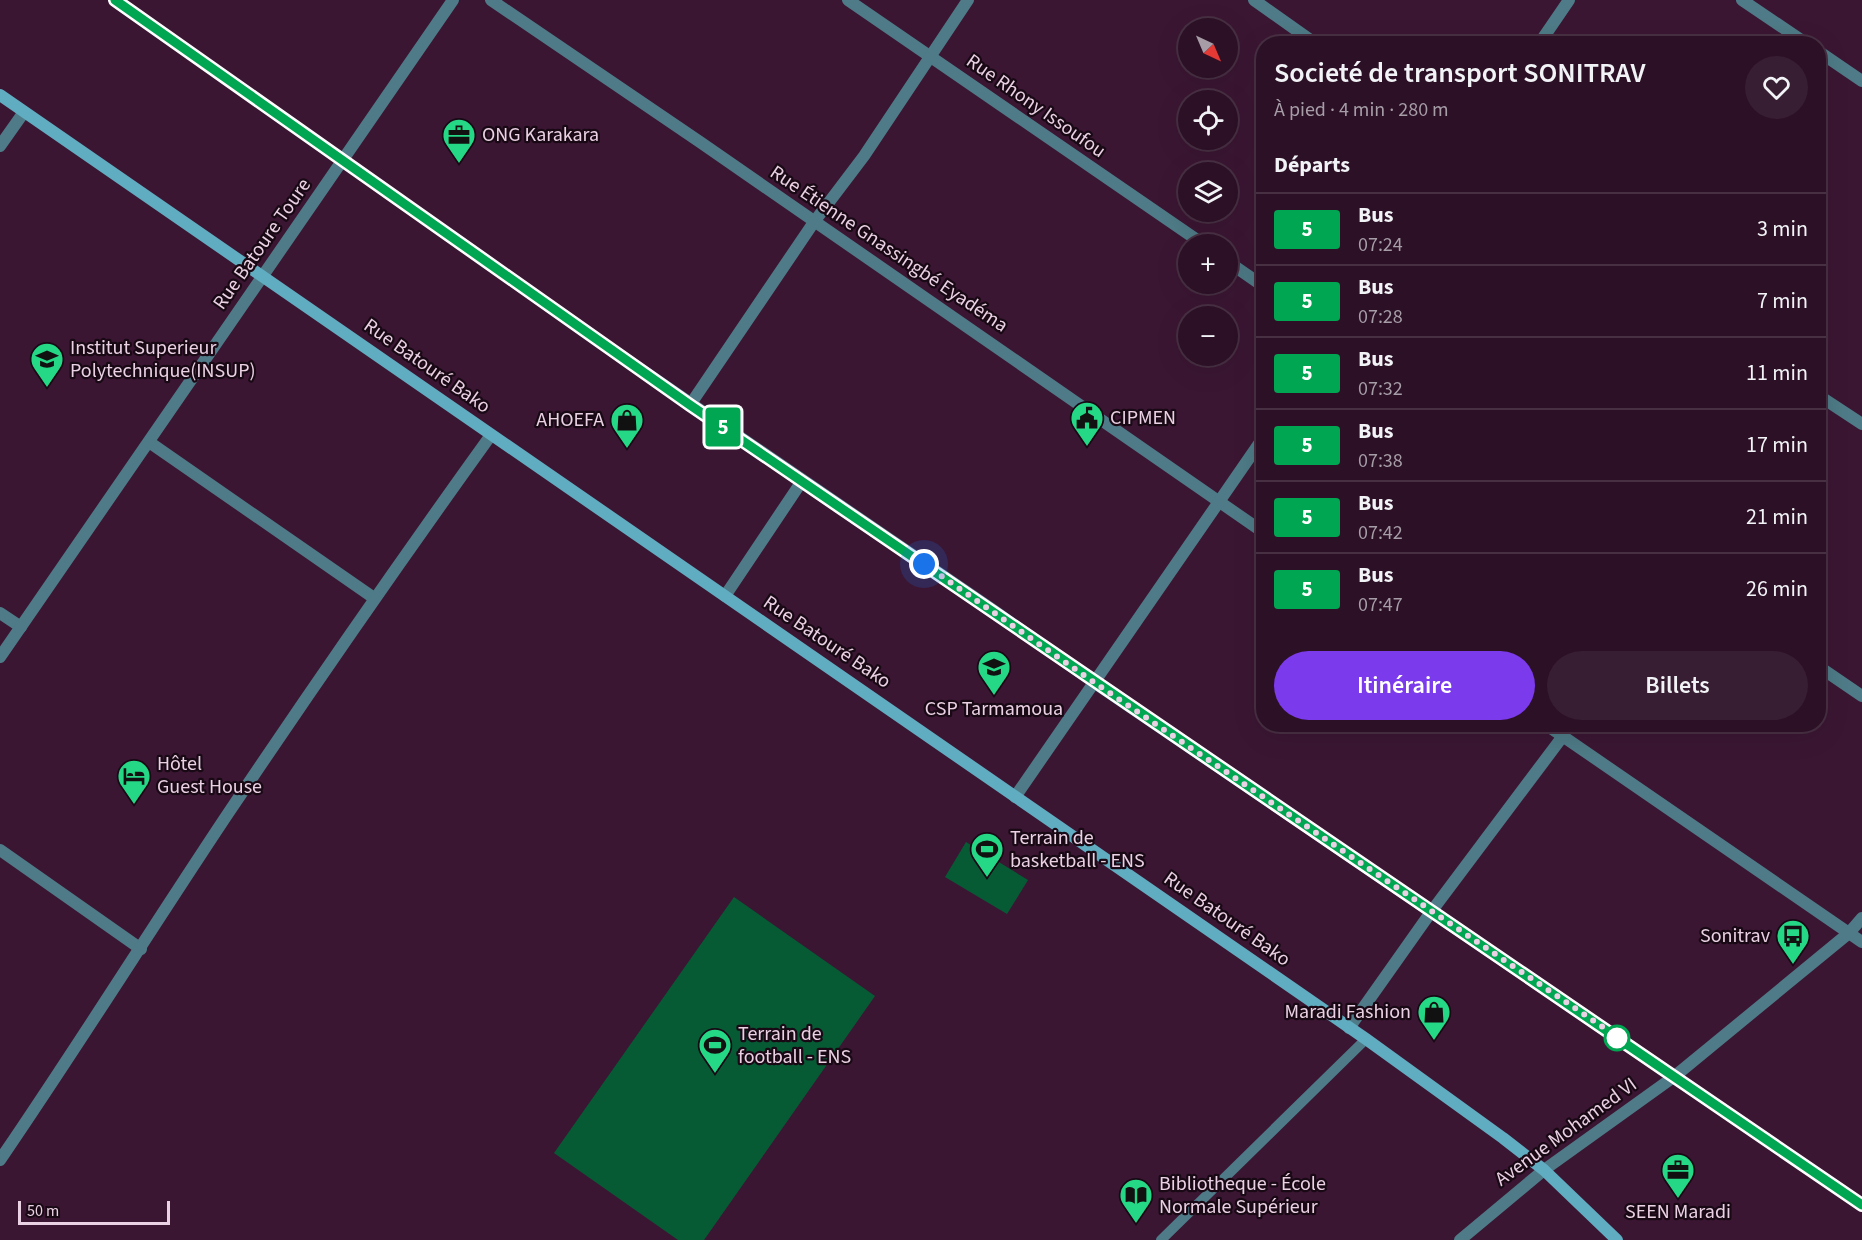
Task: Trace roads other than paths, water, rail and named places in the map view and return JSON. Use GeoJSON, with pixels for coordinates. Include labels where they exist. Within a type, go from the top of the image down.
{"type":"FeatureCollection","features":[{"type":"Feature","properties":{"kind":"main road","name":"Rue Batouré Bako"},"geometry":{"type":"LineString","coordinates":[[0,95],[1366,1039],[1544,1170],[1617,1240]]}},
{"type":"Feature","properties":{"kind":"street"},"geometry":{"type":"LineString","coordinates":[[115,0],[690,405],[1862,1205]]}},
{"type":"Feature","properties":{"kind":"street","name":"Rue Batoure Toure"},"geometry":{"type":"LineString","coordinates":[[0,657],[453,0]]}},
{"type":"Feature","properties":{"kind":"street","name":"Rue Étienne Gnassingbé Eyadéma"},"geometry":{"type":"LineString","coordinates":[[491,0],[1256,527]]}},
{"type":"Feature","properties":{"kind":"street","name":"Rue Rhony Issoufou"},"geometry":{"type":"LineString","coordinates":[[848,0],[1188,234]]}},
{"type":"Feature","properties":{"kind":"street"},"geometry":{"type":"LineString","coordinates":[[690,405],[814,222],[864,156],[968,0]]}},
{"type":"Feature","properties":{"kind":"street"},"geometry":{"type":"LineString","coordinates":[[1254,0],[1305,36]]}},
{"type":"Feature","properties":{"kind":"street"},"geometry":{"type":"LineString","coordinates":[[1544,36],[1569,0]]}},
{"type":"Feature","properties":{"kind":"street"},"geometry":{"type":"LineString","coordinates":[[1743,0],[1795,36]]}},
{"type":"Feature","properties":{"kind":"street"},"geometry":{"type":"LineString","coordinates":[[1826,56],[1862,81]]}},
{"type":"Feature","properties":{"kind":"street"},"geometry":{"type":"LineString","coordinates":[[0,146],[24,112]]}},
{"type":"Feature","properties":{"kind":"street"},"geometry":{"type":"LineString","coordinates":[[1238,269],[1256,281]]}},
{"type":"Feature","properties":{"kind":"street"},"geometry":{"type":"LineString","coordinates":[[1826,400],[1862,424]]}},
{"type":"Feature","properties":{"kind":"street"},"geometry":{"type":"LineString","coordinates":[[0,1160],[226,817],[374,598],[491,435]]}},
{"type":"Feature","properties":{"kind":"street"},"geometry":{"type":"LineString","coordinates":[[149,442],[374,598]]}},
{"type":"Feature","properties":{"kind":"street"},"geometry":{"type":"LineString","coordinates":[[1015,796],[1256,448]]}},
{"type":"Feature","properties":{"kind":"street"},"geometry":{"type":"LineString","coordinates":[[725,596],[802,481]]}},
{"type":"Feature","properties":{"kind":"street"},"geometry":{"type":"LineString","coordinates":[[0,613],[21,627]]}},
{"type":"Feature","properties":{"kind":"street"},"geometry":{"type":"LineString","coordinates":[[1826,671],[1862,696]]}},
{"type":"Feature","properties":{"kind":"street"},"geometry":{"type":"LineString","coordinates":[[1557,732],[1862,942]]}},
{"type":"Feature","properties":{"kind":"street"},"geometry":{"type":"LineString","coordinates":[[1349,1028],[1431,912],[1563,736]]}},
{"type":"Feature","properties":{"kind":"street"},"geometry":{"type":"LineString","coordinates":[[0,850],[141,949]]}},
{"type":"Feature","properties":{"kind":"street","name":"Avenue Mohamed VI"},"geometry":{"type":"LineString","coordinates":[[1460,1240],[1544,1170],[1675,1076],[1849,933],[1862,918]]}},
{"type":"Feature","properties":{"kind":"lane"},"geometry":{"type":"LineString","coordinates":[[1161,1240],[1366,1039]]}},
{"type":"Feature","properties":{"kind":"place","name":"ONG Karakara"},"geometry":{"type":"Point","coordinates":[459,164]}},
{"type":"Feature","properties":{"kind":"place","name":"Institut Superieur Polytechnique(INSUP)"},"geometry":{"type":"Point","coordinates":[47,388]}},
{"type":"Feature","properties":{"kind":"place","name":"CIPMEN"},"geometry":{"type":"Point","coordinates":[1087,447]}},
{"type":"Feature","properties":{"kind":"place","name":"AHOEFA"},"geometry":{"type":"Point","coordinates":[627,449]}},
{"type":"Feature","properties":{"kind":"place","name":"CSP Tarmamoua"},"geometry":{"type":"Point","coordinates":[994,696]}},
{"type":"Feature","properties":{"kind":"place","name":"Hôtel Guest House"},"geometry":{"type":"Point","coordinates":[134,805]}},
{"type":"Feature","properties":{"kind":"place","name":"Terrain de basketball - ENS"},"geometry":{"type":"Point","coordinates":[987,878]}},
{"type":"Feature","properties":{"kind":"place","name":"Sonitrav"},"geometry":{"type":"Point","coordinates":[1793,965]}},
{"type":"Feature","properties":{"kind":"place","name":"Maradi Fashion"},"geometry":{"type":"Point","coordinates":[1434,1041]}},
{"type":"Feature","properties":{"kind":"place","name":"Terrain de football - ENS"},"geometry":{"type":"Point","coordinates":[715,1074]}},
{"type":"Feature","properties":{"kind":"place","name":"SEEN Maradi"},"geometry":{"type":"Point","coordinates":[1678,1199]}},
{"type":"Feature","properties":{"kind":"place","name":"Bibliotheque - École Normale Supérieur"},"geometry":{"type":"Point","coordinates":[1136,1224]}}]}
